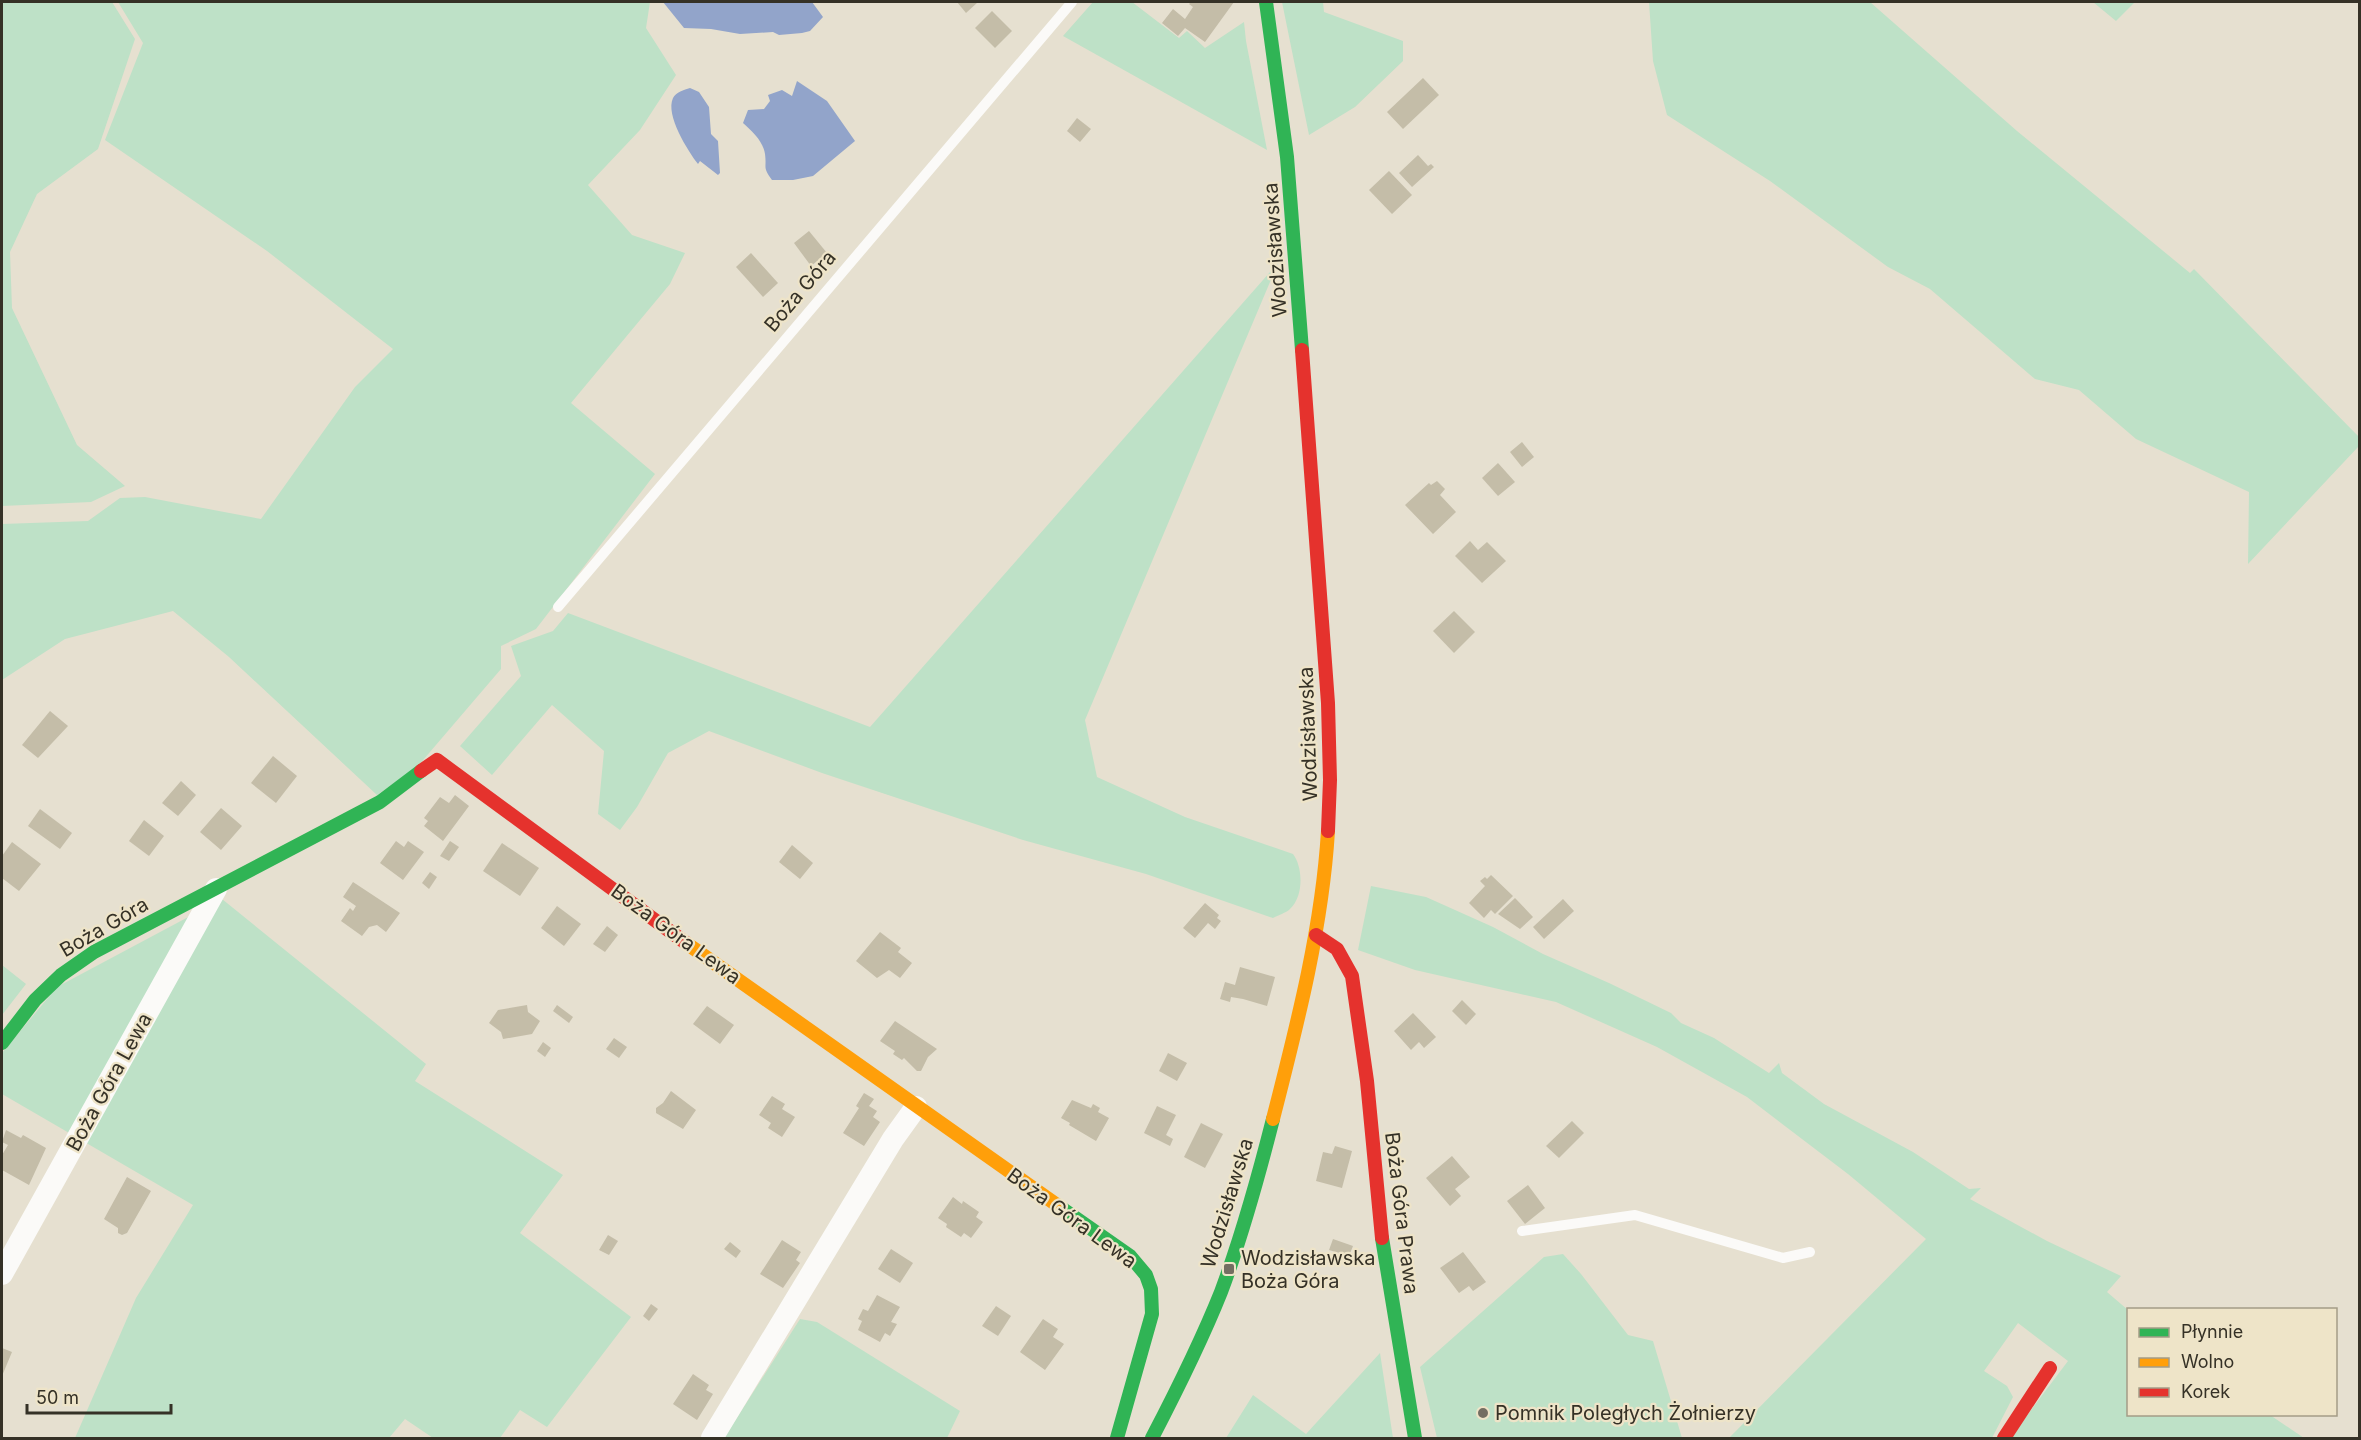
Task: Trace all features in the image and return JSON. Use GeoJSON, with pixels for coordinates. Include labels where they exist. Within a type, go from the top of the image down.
{"type":"FeatureCollection","features":[{"type":"Feature","properties":{"kind":"street","name":"Wodzisławska"},"geometry":{"type":"LineString","coordinates":[[1152,1438],[1199,1342],[1229,1269],[1268,1137],[1322,905],[1330,817],[1331,761],[1327,684],[1289,181],[1280,81],[1266,2]]}},
{"type":"Feature","properties":{"kind":"street","name":"Boża Góra"},"geometry":{"type":"LineString","coordinates":[[2,1042],[35,1000],[69,969],[123,935],[216,889],[380,802],[437,760]]}},
{"type":"Feature","properties":{"kind":"street","name":"Boża Góra Lewa"},"geometry":{"type":"LineString","coordinates":[[437,760],[535,834],[1141,1266],[1150,1282],[1154,1299],[1152,1314],[1117,1438]]}},
{"type":"Feature","properties":{"kind":"street","name":"Boża Góra Lewa"},"geometry":{"type":"LineString","coordinates":[[2,1275],[216,889]]}},
{"type":"Feature","properties":{"kind":"street","name":"Boża Góra Prawa"},"geometry":{"type":"LineString","coordinates":[[1316,935],[1337,949],[1352,976],[1367,1081],[1383,1248],[1415,1438]]}},
{"type":"Feature","properties":{"kind":"street"},"geometry":{"type":"LineString","coordinates":[[712,1438],[893,1139],[916,1107]]}},
{"type":"Feature","properties":{"kind":"street"},"geometry":{"type":"LineString","coordinates":[[2004,1438],[2050,1368]]}},
{"type":"Feature","properties":{"kind":"lane","name":"Boża Góra"},"geometry":{"type":"LineString","coordinates":[[558,607],[1072,2]]}},
{"type":"Feature","properties":{"kind":"lane"},"geometry":{"type":"LineString","coordinates":[[1522,1231],[1635,1215],[1783,1258],[1810,1252]]}},
{"type":"Feature","properties":{"kind":"green space"},"geometry":{"type":"Polygon","coordinates":[[[2,2],[112,2],[135,39],[98,149],[37,194],[10,252],[12,308],[77,445],[125,486],[91,502],[2,506],[2,2]]]}},
{"type":"Feature","properties":{"kind":"green space"},"geometry":{"type":"Polygon","coordinates":[[[118,2],[650,2],[646,28],[676,75],[640,130],[588,185],[632,235],[685,253],[670,284],[571,403],[655,474],[536,629],[501,646],[501,669],[418,766],[377,795],[229,657],[173,611],[65,639],[2,680],[2,524],[88,521],[120,498],[145,497],[261,519],[355,387],[393,349],[267,251],[105,140],[143,43],[118,2]]]}},
{"type":"Feature","properties":{"kind":"green space"},"geometry":{"type":"Polygon","coordinates":[[[1093,2],[1132,2],[1179,38],[1187,31],[1205,48],[1244,22],[1267,150],[1063,36],[1093,2]]]}},
{"type":"Feature","properties":{"kind":"green space"},"geometry":{"type":"Polygon","coordinates":[[[1282,2],[1323,2],[1324,12],[1403,41],[1403,61],[1355,107],[1309,135],[1282,2]]]}},
{"type":"Feature","properties":{"kind":"green space"},"geometry":{"type":"Polygon","coordinates":[[[1649,2],[1870,2],[2017,131],[2190,273],[2194,269],[2359,437],[2359,446],[2248,564],[2249,492],[2136,439],[2079,390],[2035,379],[1930,289],[1888,267],[1770,181],[1667,115],[1653,61],[1649,2]]]}},
{"type":"Feature","properties":{"kind":"green space"},"geometry":{"type":"Polygon","coordinates":[[[2093,2],[2135,2],[2116,21],[2093,2]]]}},
{"type":"Feature","properties":{"kind":"green space"},"geometry":{"type":"Polygon","coordinates":[[[1278,263],[1085,720],[1097,777],[1185,817],[1293,854],[1299,866],[1300,889],[1295,903],[1286,912],[1273,918],[1146,874],[1023,840],[822,773],[709,731],[668,753],[637,807],[620,830],[598,814],[604,751],[552,705],[492,775],[460,746],[521,676],[511,646],[553,631],[568,613],[870,727],[1278,263]]]}},
{"type":"Feature","properties":{"kind":"green space"},"geometry":{"type":"Polygon","coordinates":[[[1371,886],[1426,897],[1671,1013],[1681,1023],[1714,1038],[1769,1073],[1779,1063],[1782,1073],[1824,1104],[1913,1152],[1969,1189],[1981,1188],[1970,1199],[2047,1241],[2121,1276],[2107,1292],[2127,1309],[2127,1416],[2271,1416],[2304,1438],[2010,1438],[2068,1361],[2018,1323],[1984,1371],[2007,1386],[2013,1397],[1992,1438],[1729,1438],[1926,1239],[1848,1174],[1747,1097],[1657,1047],[1556,1002],[1415,970],[1358,950],[1371,886]]]}},
{"type":"Feature","properties":{"kind":"green space"},"geometry":{"type":"Polygon","coordinates":[[[222,899],[426,1064],[415,1081],[563,1175],[520,1233],[631,1317],[547,1427],[520,1410],[500,1438],[433,1438],[405,1419],[389,1438],[75,1438],[136,1298],[193,1205],[2,1094],[2,1053],[57,987],[222,899]]]}},
{"type":"Feature","properties":{"kind":"green space"},"geometry":{"type":"Polygon","coordinates":[[[2,965],[26,984],[2,1015],[2,965]]]}},
{"type":"Feature","properties":{"kind":"green space"},"geometry":{"type":"Polygon","coordinates":[[[1563,1254],[1628,1335],[1653,1341],[1682,1438],[1437,1438],[1420,1367],[1544,1257],[1563,1254]]]}},
{"type":"Feature","properties":{"kind":"green space"},"geometry":{"type":"Polygon","coordinates":[[[800,1319],[817,1322],[960,1411],[947,1438],[724,1438],[800,1319]]]}},
{"type":"Feature","properties":{"kind":"green space"},"geometry":{"type":"Polygon","coordinates":[[[1380,1353],[1393,1438],[1226,1438],[1253,1395],[1306,1434],[1380,1353]]]}},
{"type":"Feature","properties":{"kind":"water"},"geometry":{"type":"Polygon","coordinates":[[[663,2],[812,2],[823,17],[810,31],[802,33],[740,34],[711,29],[684,28],[663,2]]]}},
{"type":"Feature","properties":{"kind":"water"},"geometry":{"type":"Polygon","coordinates":[[[797,81],[827,101],[855,141],[813,176],[793,180],[772,180],[766,170],[765,154],[760,141],[743,123],[748,110],[764,109],[770,101],[768,95],[782,90],[792,96],[797,81]]]}},
{"type":"Feature","properties":{"kind":"water"},"geometry":{"type":"Polygon","coordinates":[[[690,88],[699,92],[709,107],[711,134],[718,141],[720,173],[718,175],[700,161],[698,164],[684,142],[672,114],[671,105],[674,96],[690,88]]]}},
{"type":"Feature","properties":{"kind":"building"},"geometry":{"type":"Polygon","coordinates":[[[957,2],[978,2],[966,13],[957,2]]]}},
{"type":"Feature","properties":{"kind":"building"},"geometry":{"type":"Polygon","coordinates":[[[1191,2],[1234,2],[1205,42],[1185,28],[1178,36],[1162,23],[1173,9],[1185,19],[1193,7],[1189,4],[1191,2]]]}},
{"type":"Feature","properties":{"kind":"building"},"geometry":{"type":"Polygon","coordinates":[[[992,11],[1012,31],[995,48],[975,28],[992,11]]]}},
{"type":"Feature","properties":{"kind":"building"},"geometry":{"type":"Polygon","coordinates":[[[1423,78],[1439,95],[1403,129],[1387,112],[1423,78]]]}},
{"type":"Feature","properties":{"kind":"building"},"geometry":{"type":"Polygon","coordinates":[[[1077,118],[1091,129],[1080,142],[1067,131],[1077,118]]]}},
{"type":"Feature","properties":{"kind":"building"},"geometry":{"type":"Polygon","coordinates":[[[1418,155],[1428,166],[1431,164],[1434,167],[1412,187],[1399,173],[1418,155]]]}},
{"type":"Feature","properties":{"kind":"building"},"geometry":{"type":"Polygon","coordinates":[[[1389,171],[1412,195],[1392,214],[1369,190],[1389,171]]]}},
{"type":"Feature","properties":{"kind":"building"},"geometry":{"type":"Polygon","coordinates":[[[809,231],[827,253],[811,266],[794,243],[809,231]]]}},
{"type":"Feature","properties":{"kind":"building"},"geometry":{"type":"Polygon","coordinates":[[[751,253],[778,283],[763,297],[736,267],[751,253]]]}},
{"type":"Feature","properties":{"kind":"building"},"geometry":{"type":"Polygon","coordinates":[[[1522,442],[1534,457],[1522,467],[1510,452],[1522,442]]]}},
{"type":"Feature","properties":{"kind":"building"},"geometry":{"type":"Polygon","coordinates":[[[1498,463],[1515,482],[1498,496],[1482,478],[1498,463]]]}},
{"type":"Feature","properties":{"kind":"building"},"geometry":{"type":"Polygon","coordinates":[[[1437,481],[1445,489],[1440,495],[1456,512],[1433,534],[1405,505],[1429,483],[1431,485],[1437,481]]]}},
{"type":"Feature","properties":{"kind":"building"},"geometry":{"type":"Polygon","coordinates":[[[1470,541],[1478,550],[1487,542],[1506,561],[1482,583],[1455,556],[1470,541]]]}},
{"type":"Feature","properties":{"kind":"building"},"geometry":{"type":"Polygon","coordinates":[[[1454,611],[1475,632],[1454,653],[1433,631],[1454,611]]]}},
{"type":"Feature","properties":{"kind":"building"},"geometry":{"type":"Polygon","coordinates":[[[50,711],[68,726],[38,758],[22,745],[50,711]]]}},
{"type":"Feature","properties":{"kind":"building"},"geometry":{"type":"Polygon","coordinates":[[[273,756],[297,776],[276,803],[251,783],[273,756]]]}},
{"type":"Feature","properties":{"kind":"building"},"geometry":{"type":"Polygon","coordinates":[[[181,781],[196,795],[178,816],[162,803],[181,781]]]}},
{"type":"Feature","properties":{"kind":"building"},"geometry":{"type":"Polygon","coordinates":[[[455,795],[469,806],[443,841],[424,826],[428,821],[424,818],[440,797],[449,803],[455,795]]]}},
{"type":"Feature","properties":{"kind":"building"},"geometry":{"type":"Polygon","coordinates":[[[221,808],[242,826],[221,850],[200,832],[221,808]]]}},
{"type":"Feature","properties":{"kind":"building"},"geometry":{"type":"Polygon","coordinates":[[[40,809],[72,833],[60,849],[28,826],[40,809]]]}},
{"type":"Feature","properties":{"kind":"building"},"geometry":{"type":"Polygon","coordinates":[[[144,820],[164,836],[149,856],[129,841],[144,820]]]}},
{"type":"Feature","properties":{"kind":"building"},"geometry":{"type":"Polygon","coordinates":[[[396,841],[404,847],[408,841],[424,852],[403,880],[380,863],[396,841]]]}},
{"type":"Feature","properties":{"kind":"building"},"geometry":{"type":"Polygon","coordinates":[[[450,841],[459,847],[449,861],[440,856],[450,841]]]}},
{"type":"Feature","properties":{"kind":"building"},"geometry":{"type":"Polygon","coordinates":[[[12,842],[41,864],[19,891],[2,878],[2,856],[12,842]]]}},
{"type":"Feature","properties":{"kind":"building"},"geometry":{"type":"Polygon","coordinates":[[[502,843],[539,868],[520,896],[483,871],[502,843]]]}},
{"type":"Feature","properties":{"kind":"building"},"geometry":{"type":"Polygon","coordinates":[[[792,845],[813,863],[800,879],[779,862],[792,845]]]}},
{"type":"Feature","properties":{"kind":"building"},"geometry":{"type":"Polygon","coordinates":[[[430,872],[437,877],[429,889],[422,883],[430,872]]]}},
{"type":"Feature","properties":{"kind":"building"},"geometry":{"type":"Polygon","coordinates":[[[1491,875],[1513,896],[1495,914],[1491,910],[1484,918],[1469,903],[1485,886],[1480,881],[1491,875]]]}},
{"type":"Feature","properties":{"kind":"building"},"geometry":{"type":"Polygon","coordinates":[[[353,882],[400,913],[386,932],[377,925],[369,927],[362,936],[341,921],[350,908],[353,911],[356,906],[343,897],[353,882]]]}},
{"type":"Feature","properties":{"kind":"building"},"geometry":{"type":"Polygon","coordinates":[[[1515,898],[1533,917],[1520,929],[1498,914],[1515,898]]]}},
{"type":"Feature","properties":{"kind":"building"},"geometry":{"type":"Polygon","coordinates":[[[1563,899],[1574,911],[1544,939],[1533,927],[1563,899]]]}},
{"type":"Feature","properties":{"kind":"building"},"geometry":{"type":"Polygon","coordinates":[[[1205,903],[1219,915],[1217,918],[1221,921],[1215,929],[1208,923],[1195,938],[1183,928],[1205,903]]]}},
{"type":"Feature","properties":{"kind":"building"},"geometry":{"type":"Polygon","coordinates":[[[557,906],[581,924],[564,946],[541,928],[557,906]]]}},
{"type":"Feature","properties":{"kind":"building"},"geometry":{"type":"Polygon","coordinates":[[[607,926],[618,935],[605,952],[593,944],[607,926]]]}},
{"type":"Feature","properties":{"kind":"building"},"geometry":{"type":"Polygon","coordinates":[[[880,932],[901,948],[898,952],[912,963],[900,978],[889,970],[877,978],[856,961],[880,932]]]}},
{"type":"Feature","properties":{"kind":"building"},"geometry":{"type":"Polygon","coordinates":[[[1240,967],[1275,977],[1267,1006],[1231,997],[1230,1002],[1220,999],[1225,982],[1235,985],[1240,967]]]}},
{"type":"Feature","properties":{"kind":"building"},"geometry":{"type":"Polygon","coordinates":[[[1462,1000],[1476,1014],[1466,1025],[1452,1011],[1462,1000]]]}},
{"type":"Feature","properties":{"kind":"building"},"geometry":{"type":"Polygon","coordinates":[[[527,1005],[528,1012],[540,1021],[532,1034],[503,1039],[501,1032],[489,1023],[498,1010],[527,1005]]]}},
{"type":"Feature","properties":{"kind":"building"},"geometry":{"type":"Polygon","coordinates":[[[557,1005],[573,1017],[569,1023],[553,1011],[557,1005]]]}},
{"type":"Feature","properties":{"kind":"building"},"geometry":{"type":"Polygon","coordinates":[[[707,1006],[734,1025],[720,1044],[693,1024],[707,1006]]]}},
{"type":"Feature","properties":{"kind":"building"},"geometry":{"type":"Polygon","coordinates":[[[1413,1013],[1436,1037],[1424,1048],[1419,1042],[1411,1050],[1394,1031],[1413,1013]]]}},
{"type":"Feature","properties":{"kind":"building"},"geometry":{"type":"Polygon","coordinates":[[[895,1021],[937,1049],[928,1057],[921,1071],[917,1071],[904,1058],[902,1060],[893,1054],[895,1051],[880,1041],[895,1021]]]}},
{"type":"Feature","properties":{"kind":"building"},"geometry":{"type":"Polygon","coordinates":[[[614,1038],[627,1047],[619,1058],[606,1049],[614,1038]]]}},
{"type":"Feature","properties":{"kind":"building"},"geometry":{"type":"Polygon","coordinates":[[[543,1042],[551,1048],[545,1057],[537,1051],[543,1042]]]}},
{"type":"Feature","properties":{"kind":"building"},"geometry":{"type":"Polygon","coordinates":[[[1168,1053],[1187,1063],[1177,1081],[1159,1071],[1168,1053]]]}},
{"type":"Feature","properties":{"kind":"building"},"geometry":{"type":"Polygon","coordinates":[[[671,1091],[696,1110],[683,1129],[656,1113],[656,1108],[663,1103],[671,1091]]]}},
{"type":"Feature","properties":{"kind":"building"},"geometry":{"type":"Polygon","coordinates":[[[864,1093],[874,1099],[869,1106],[877,1111],[873,1117],[880,1122],[864,1146],[843,1133],[859,1108],[856,1106],[864,1093]]]}},
{"type":"Feature","properties":{"kind":"building"},"geometry":{"type":"Polygon","coordinates":[[[772,1096],[785,1104],[782,1109],[795,1117],[782,1137],[768,1128],[771,1123],[759,1115],[772,1096]]]}},
{"type":"Feature","properties":{"kind":"building"},"geometry":{"type":"Polygon","coordinates":[[[1072,1100],[1091,1108],[1093,1104],[1100,1108],[1098,1112],[1109,1118],[1096,1141],[1061,1118],[1072,1100]]]}},
{"type":"Feature","properties":{"kind":"building"},"geometry":{"type":"Polygon","coordinates":[[[1157,1106],[1176,1115],[1166,1135],[1173,1139],[1170,1146],[1144,1133],[1157,1106]]]}},
{"type":"Feature","properties":{"kind":"building"},"geometry":{"type":"Polygon","coordinates":[[[1572,1121],[1584,1133],[1559,1158],[1546,1146],[1572,1121]]]}},
{"type":"Feature","properties":{"kind":"building"},"geometry":{"type":"Polygon","coordinates":[[[1201,1123],[1223,1134],[1205,1168],[1184,1157],[1201,1123]]]}},
{"type":"Feature","properties":{"kind":"building"},"geometry":{"type":"Polygon","coordinates":[[[6,1130],[21,1138],[23,1135],[46,1148],[29,1185],[2,1170],[2,1155],[8,1145],[2,1142],[6,1130]]]}},
{"type":"Feature","properties":{"kind":"building"},"geometry":{"type":"Polygon","coordinates":[[[1335,1146],[1352,1151],[1342,1188],[1316,1181],[1323,1152],[1332,1154],[1335,1146]]]}},
{"type":"Feature","properties":{"kind":"building"},"geometry":{"type":"Polygon","coordinates":[[[1452,1156],[1470,1177],[1455,1189],[1461,1196],[1450,1206],[1426,1178],[1452,1156]]]}},
{"type":"Feature","properties":{"kind":"building"},"geometry":{"type":"Polygon","coordinates":[[[127,1177],[151,1191],[127,1233],[122,1235],[118,1233],[118,1228],[104,1219],[127,1177]]]}},
{"type":"Feature","properties":{"kind":"building"},"geometry":{"type":"Polygon","coordinates":[[[1528,1185],[1545,1208],[1525,1224],[1507,1201],[1528,1185]]]}},
{"type":"Feature","properties":{"kind":"building"},"geometry":{"type":"Polygon","coordinates":[[[953,1197],[979,1212],[976,1217],[983,1222],[971,1238],[964,1233],[961,1237],[946,1227],[947,1224],[938,1218],[953,1197]]]}},
{"type":"Feature","properties":{"kind":"building"},"geometry":{"type":"Polygon","coordinates":[[[608,1235],[618,1241],[609,1255],[599,1250],[608,1235]]]}},
{"type":"Feature","properties":{"kind":"building"},"geometry":{"type":"Polygon","coordinates":[[[1333,1239],[1353,1246],[1349,1256],[1329,1250],[1333,1239]]]}},
{"type":"Feature","properties":{"kind":"building"},"geometry":{"type":"Polygon","coordinates":[[[782,1240],[801,1252],[796,1260],[800,1263],[783,1288],[760,1274],[782,1240]]]}},
{"type":"Feature","properties":{"kind":"building"},"geometry":{"type":"Polygon","coordinates":[[[730,1242],[741,1251],[736,1258],[724,1249],[730,1242]]]}},
{"type":"Feature","properties":{"kind":"building"},"geometry":{"type":"Polygon","coordinates":[[[891,1249],[913,1263],[900,1283],[878,1269],[891,1249]]]}},
{"type":"Feature","properties":{"kind":"building"},"geometry":{"type":"Polygon","coordinates":[[[1463,1252],[1486,1282],[1473,1291],[1469,1286],[1459,1293],[1440,1268],[1463,1252]]]}},
{"type":"Feature","properties":{"kind":"building"},"geometry":{"type":"Polygon","coordinates":[[[877,1295],[900,1307],[891,1322],[897,1324],[890,1336],[885,1333],[880,1342],[858,1330],[862,1321],[858,1319],[863,1309],[868,1311],[877,1295]]]}},
{"type":"Feature","properties":{"kind":"building"},"geometry":{"type":"Polygon","coordinates":[[[651,1304],[658,1309],[649,1321],[643,1316],[651,1304]]]}},
{"type":"Feature","properties":{"kind":"building"},"geometry":{"type":"Polygon","coordinates":[[[996,1306],[1011,1316],[998,1336],[982,1326],[996,1306]]]}},
{"type":"Feature","properties":{"kind":"building"},"geometry":{"type":"Polygon","coordinates":[[[1043,1319],[1058,1329],[1053,1337],[1064,1344],[1045,1370],[1020,1352],[1043,1319]]]}},
{"type":"Feature","properties":{"kind":"building"},"geometry":{"type":"Polygon","coordinates":[[[2,1348],[12,1352],[2,1376],[2,1348]]]}},
{"type":"Feature","properties":{"kind":"building"},"geometry":{"type":"Polygon","coordinates":[[[693,1374],[709,1385],[706,1390],[713,1394],[697,1420],[673,1404],[693,1374]]]}},
{"type":"Feature","properties":{"kind":"traffic: fast"},"geometry":{"type":"LineString","coordinates":[[1266,2],[1287,157],[1302,350]]}},
{"type":"Feature","properties":{"kind":"traffic: fast"},"geometry":{"type":"LineString","coordinates":[[2,1043],[35,1000],[61,975],[94,952],[380,802],[421,771]]}},
{"type":"Feature","properties":{"kind":"traffic: fast"},"geometry":{"type":"LineString","coordinates":[[1152,1438],[1221,1292],[1249,1207],[1273,1119]]}},
{"type":"Feature","properties":{"kind":"traffic: fast"},"geometry":{"type":"LineString","coordinates":[[1057,1205],[1130,1256],[1146,1275],[1151,1289],[1152,1314],[1117,1438]]}},
{"type":"Feature","properties":{"kind":"traffic: fast"},"geometry":{"type":"LineString","coordinates":[[1382,1238],[1415,1438]]}},
{"type":"Feature","properties":{"kind":"traffic: slow"},"geometry":{"type":"LineString","coordinates":[[1273,1119],[1314,940],[1328,831]]}},
{"type":"Feature","properties":{"kind":"traffic: slow"},"geometry":{"type":"LineString","coordinates":[[686,943],[1057,1205]]}},
{"type":"Feature","properties":{"kind":"traffic: jam"},"geometry":{"type":"LineString","coordinates":[[1302,350],[1328,703],[1330,780],[1328,831]]}},
{"type":"Feature","properties":{"kind":"traffic: jam"},"geometry":{"type":"LineString","coordinates":[[421,771],[437,760],[686,943]]}},
{"type":"Feature","properties":{"kind":"traffic: jam"},"geometry":{"type":"LineString","coordinates":[[1316,935],[1337,949],[1352,976],[1367,1081],[1382,1238]]}},
{"type":"Feature","properties":{"kind":"traffic: jam"},"geometry":{"type":"LineString","coordinates":[[2004,1438],[2050,1368]]}},
{"type":"Feature","properties":{"kind":"place","name":"Wodzisławska Boża Góra"},"geometry":{"type":"Point","coordinates":[1229,1269]}},
{"type":"Feature","properties":{"kind":"place","name":"Pomnik Poległych Żołnierzy"},"geometry":{"type":"Point","coordinates":[1483,1413]}}]}
